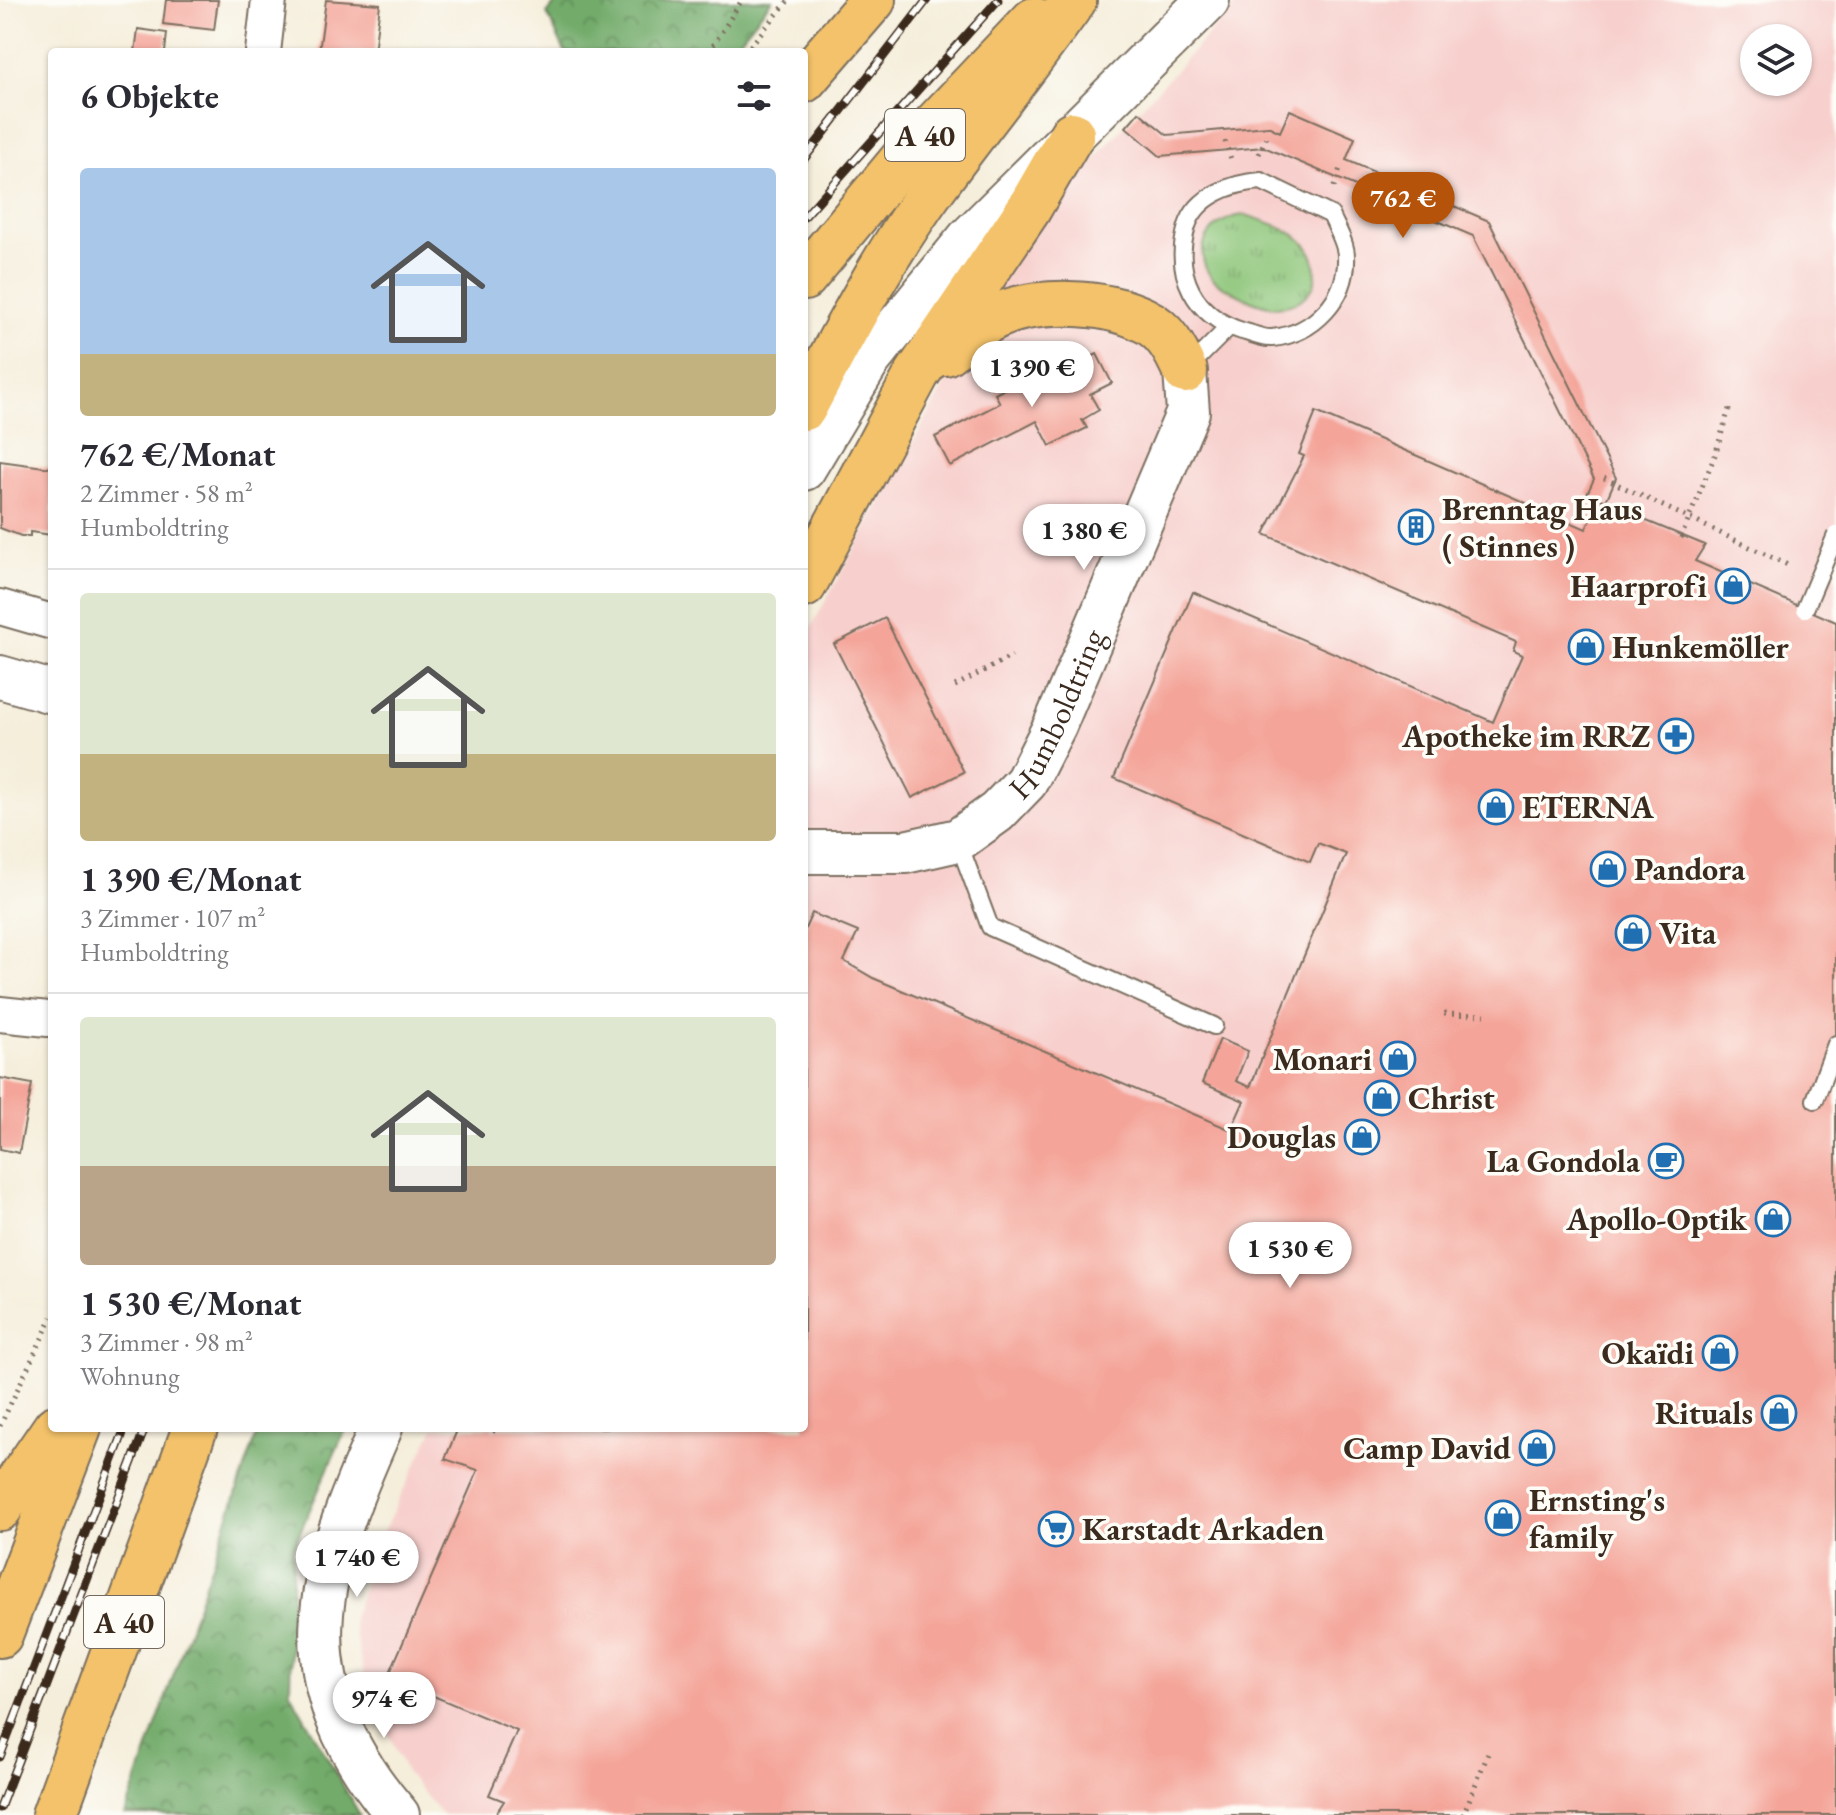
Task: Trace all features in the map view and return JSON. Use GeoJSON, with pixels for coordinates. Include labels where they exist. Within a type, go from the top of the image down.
{"type":"FeatureCollection","features":[{"type":"Feature","properties":{"kind":"highway"},"geometry":{"type":"LineString","coordinates":[[808,75],[873,0]]}},
{"type":"Feature","properties":{"kind":"highway","name":"A 40"},"geometry":{"type":"LineString","coordinates":[[808,273],[906,155],[1054,0]]}},
{"type":"Feature","properties":{"kind":"highway"},"geometry":{"type":"LineString","coordinates":[[808,400],[861,300],[934,188],[1008,93],[1074,0]]}},
{"type":"Feature","properties":{"kind":"highway"},"geometry":{"type":"LineString","coordinates":[[808,577],[917,374],[1028,210],[1072,134]]}},
{"type":"Feature","properties":{"kind":"highway"},"geometry":{"type":"LineString","coordinates":[[917,374],[994,317],[1047,302],[1086,305],[1145,320],[1171,341],[1185,371]]}},
{"type":"Feature","properties":{"kind":"highway"},"geometry":{"type":"LineString","coordinates":[[0,1508],[52,1432]]}},
{"type":"Feature","properties":{"kind":"highway"},"geometry":{"type":"LineString","coordinates":[[0,1635],[77,1432]]}},
{"type":"Feature","properties":{"kind":"highway","name":"A 40"},"geometry":{"type":"LineString","coordinates":[[54,1815],[194,1432]]}},
{"type":"Feature","properties":{"kind":"street"},"geometry":{"type":"LineString","coordinates":[[263,48],[269,0]]}},
{"type":"Feature","properties":{"kind":"street"},"geometry":{"type":"LineString","coordinates":[[808,462],[863,371],[896,325],[968,239],[1208,0]]}},
{"type":"Feature","properties":{"kind":"street","name":"Humboldtring"},"geometry":{"type":"LineString","coordinates":[[808,852],[905,852],[958,840],[997,812],[1026,782],[1055,725],[1188,412],[1185,371]]}},
{"type":"Feature","properties":{"kind":"street"},"geometry":{"type":"LineString","coordinates":[[0,607],[48,621]]}},
{"type":"Feature","properties":{"kind":"street"},"geometry":{"type":"LineString","coordinates":[[0,677],[48,691]]}},
{"type":"Feature","properties":{"kind":"street"},"geometry":{"type":"LineString","coordinates":[[0,1014],[48,1019]]}},
{"type":"Feature","properties":{"kind":"street"},"geometry":{"type":"LineString","coordinates":[[379,1432],[348,1501],[319,1616],[326,1693],[350,1749],[398,1815]]}},
{"type":"Feature","properties":{"kind":"lane"},"geometry":{"type":"LineString","coordinates":[[1261,181],[1331,215],[1346,254],[1339,296],[1310,327],[1270,339],[1229,327],[1203,310],[1185,283],[1180,252],[1189,221],[1209,197],[1238,183],[1261,181]]}},
{"type":"Feature","properties":{"kind":"lane"},"geometry":{"type":"LineString","coordinates":[[1185,371],[1229,327]]}},
{"type":"Feature","properties":{"kind":"lane"},"geometry":{"type":"LineString","coordinates":[[1805,609],[1836,535]]}},
{"type":"Feature","properties":{"kind":"lane"},"geometry":{"type":"LineString","coordinates":[[958,840],[990,927],[1214,1026]]}},
{"type":"Feature","properties":{"kind":"lane"},"geometry":{"type":"LineString","coordinates":[[1815,1100],[1836,1044]]}},
{"type":"Feature","properties":{"kind":"path"},"geometry":{"type":"LineString","coordinates":[[712,48],[742,0]]}},
{"type":"Feature","properties":{"kind":"path"},"geometry":{"type":"LineString","coordinates":[[748,48],[789,0]]}},
{"type":"Feature","properties":{"kind":"path"},"geometry":{"type":"LineString","coordinates":[[1681,538],[1715,455],[1730,406]]}},
{"type":"Feature","properties":{"kind":"path"},"geometry":{"type":"LineString","coordinates":[[1604,478],[1799,571]]}},
{"type":"Feature","properties":{"kind":"path"},"geometry":{"type":"LineString","coordinates":[[955,686],[1012,656]]}},
{"type":"Feature","properties":{"kind":"path"},"geometry":{"type":"LineString","coordinates":[[1444,1014],[1485,1015]]}},
{"type":"Feature","properties":{"kind":"path"},"geometry":{"type":"LineString","coordinates":[[0,1426],[48,1325]]}},
{"type":"Feature","properties":{"kind":"path"},"geometry":{"type":"LineString","coordinates":[[1463,1815],[1488,1754]]}},
{"type":"Feature","properties":{"kind":"shaded area"},"geometry":{"type":"Polygon","coordinates":[[[1240,0],[1836,0],[1836,1815],[442,1815],[406,1772],[367,1687],[352,1621],[382,1534],[432,1432],[808,1432],[808,633],[1031,228],[1240,0]]]}},
{"type":"Feature","properties":{"kind":"green space"},"geometry":{"type":"Polygon","coordinates":[[[558,0],[772,0],[733,48],[563,48],[547,14],[558,0]]]}},
{"type":"Feature","properties":{"kind":"green space"},"geometry":{"type":"Polygon","coordinates":[[[1246,215],[1287,230],[1307,246],[1316,270],[1314,286],[1296,302],[1276,307],[1255,302],[1223,286],[1209,274],[1203,252],[1210,234],[1225,220],[1246,215]]]}},
{"type":"Feature","properties":{"kind":"green space"},"geometry":{"type":"Polygon","coordinates":[[[258,1432],[344,1432],[293,1548],[290,1692],[360,1815],[125,1815],[258,1432]]]}},
{"type":"Feature","properties":{"kind":"building"},"geometry":{"type":"Polygon","coordinates":[[[166,0],[218,0],[214,30],[163,24],[166,0]]]}},
{"type":"Feature","properties":{"kind":"building"},"geometry":{"type":"Polygon","coordinates":[[[326,0],[380,4],[374,48],[320,48],[326,0]]]}},
{"type":"Feature","properties":{"kind":"building"},"geometry":{"type":"Polygon","coordinates":[[[138,29],[167,33],[165,48],[136,48],[138,29]]]}},
{"type":"Feature","properties":{"kind":"building"},"geometry":{"type":"Polygon","coordinates":[[[1290,110],[1355,138],[1346,160],[1489,221],[1616,478],[1606,501],[1587,494],[1594,479],[1473,236],[1264,147],[1160,156],[1126,127],[1139,112],[1167,135],[1268,126],[1280,132],[1290,110]]]}},
{"type":"Feature","properties":{"kind":"building"},"geometry":{"type":"Polygon","coordinates":[[[1097,354],[1112,383],[1090,394],[1099,410],[1082,420],[1087,428],[1050,446],[1037,421],[950,466],[935,437],[1000,403],[995,394],[1059,361],[1064,371],[1097,354]]]}},
{"type":"Feature","properties":{"kind":"building"},"geometry":{"type":"Polygon","coordinates":[[[1316,412],[1586,529],[1599,502],[1649,522],[1705,545],[1695,561],[1836,622],[1836,1815],[495,1815],[504,1801],[489,1795],[517,1731],[388,1677],[478,1470],[445,1459],[456,1432],[808,1432],[808,922],[812,913],[858,932],[844,961],[873,978],[1231,1130],[1244,1101],[1202,1083],[1220,1039],[1248,1051],[1236,1081],[1250,1087],[1346,854],[1318,843],[1310,862],[1114,778],[1193,592],[1493,722],[1522,655],[1513,651],[1516,642],[1264,534],[1304,456],[1299,454],[1316,412]]]}},
{"type":"Feature","properties":{"kind":"building"},"geometry":{"type":"Polygon","coordinates":[[[0,461],[48,467],[48,534],[30,532],[30,536],[21,536],[0,528],[0,461]]]}},
{"type":"Feature","properties":{"kind":"building"},"geometry":{"type":"Polygon","coordinates":[[[885,618],[964,772],[912,798],[834,644],[885,618]]]}},
{"type":"Feature","properties":{"kind":"building"},"geometry":{"type":"Polygon","coordinates":[[[0,1078],[32,1084],[19,1153],[0,1149],[0,1078]]]}},
{"type":"Feature","properties":{"kind":"railway"},"geometry":{"type":"LineString","coordinates":[[808,154],[927,0]]}},
{"type":"Feature","properties":{"kind":"railway"},"geometry":{"type":"LineString","coordinates":[[808,213],[998,0]]}},
{"type":"Feature","properties":{"kind":"railway"},"geometry":{"type":"LineString","coordinates":[[0,1757],[123,1432]]}},
{"type":"Feature","properties":{"kind":"railway"},"geometry":{"type":"LineString","coordinates":[[0,1808],[143,1432]]}},
{"type":"Feature","properties":{"kind":"place","name":"Brenntag Haus ( Stinnes )"},"geometry":{"type":"Point","coordinates":[1416,527]}},
{"type":"Feature","properties":{"kind":"place","name":"Haarprofi"},"geometry":{"type":"Point","coordinates":[1733,586]}},
{"type":"Feature","properties":{"kind":"place","name":"Hunkemöller"},"geometry":{"type":"Point","coordinates":[1586,647]}},
{"type":"Feature","properties":{"kind":"place","name":"Apotheke im RRZ"},"geometry":{"type":"Point","coordinates":[1676,736]}},
{"type":"Feature","properties":{"kind":"place","name":"ETERNA"},"geometry":{"type":"Point","coordinates":[1496,807]}},
{"type":"Feature","properties":{"kind":"place","name":"Pandora"},"geometry":{"type":"Point","coordinates":[1608,869]}},
{"type":"Feature","properties":{"kind":"place","name":"Vita"},"geometry":{"type":"Point","coordinates":[1633,933]}},
{"type":"Feature","properties":{"kind":"place","name":"Monari"},"geometry":{"type":"Point","coordinates":[1398,1059]}},
{"type":"Feature","properties":{"kind":"place","name":"Christ"},"geometry":{"type":"Point","coordinates":[1382,1098]}},
{"type":"Feature","properties":{"kind":"place","name":"Douglas"},"geometry":{"type":"Point","coordinates":[1362,1137]}},
{"type":"Feature","properties":{"kind":"place","name":"La Gondola"},"geometry":{"type":"Point","coordinates":[1666,1161]}},
{"type":"Feature","properties":{"kind":"place","name":"Apollo-Optik"},"geometry":{"type":"Point","coordinates":[1773,1219]}},
{"type":"Feature","properties":{"kind":"place","name":"Okaïdi"},"geometry":{"type":"Point","coordinates":[1720,1353]}},
{"type":"Feature","properties":{"kind":"place","name":"Rituals"},"geometry":{"type":"Point","coordinates":[1779,1413]}},
{"type":"Feature","properties":{"kind":"place","name":"Camp David"},"geometry":{"type":"Point","coordinates":[1537,1448]}},
{"type":"Feature","properties":{"kind":"place","name":"Ernsting's family"},"geometry":{"type":"Point","coordinates":[1503,1518]}},
{"type":"Feature","properties":{"kind":"place","name":"Karstadt Arkaden"},"geometry":{"type":"Point","coordinates":[1056,1529]}}]}
